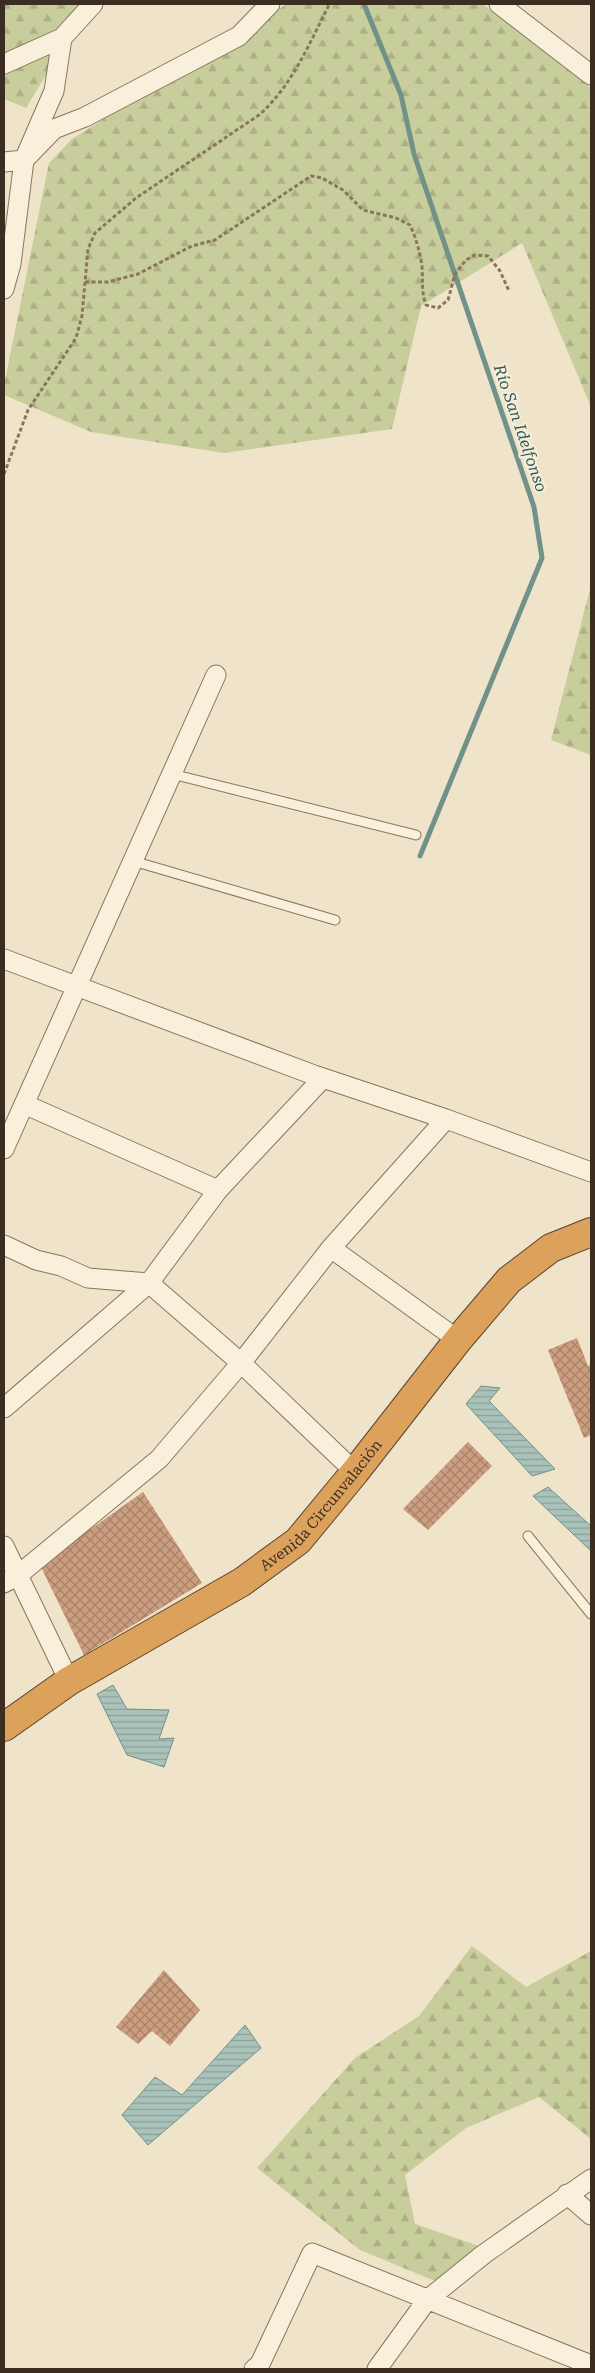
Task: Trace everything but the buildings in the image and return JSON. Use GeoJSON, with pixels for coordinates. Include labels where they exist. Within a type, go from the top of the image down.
{"type":"FeatureCollection","features":[{"type":"Feature","properties":{"kind":"highway","name":"Avenida Circunvalación"},"geometry":{"type":"LineString","coordinates":[[5,1722],[69,1681],[242,1582],[298,1541],[355,1472],[458,1340],[509,1280],[551,1248],[591,1232]]}},
{"type":"Feature","properties":{"kind":"street"},"geometry":{"type":"LineString","coordinates":[[4,64],[62,38],[93,4]]}},
{"type":"Feature","properties":{"kind":"street"},"geometry":{"type":"LineString","coordinates":[[4,162],[24,160],[54,129],[86,116],[239,36],[270,4]]}},
{"type":"Feature","properties":{"kind":"street"},"geometry":{"type":"LineString","coordinates":[[499,4],[591,75]]}},
{"type":"Feature","properties":{"kind":"street"},"geometry":{"type":"LineString","coordinates":[[4,289],[12,264],[24,160],[54,91],[62,38]]}},
{"type":"Feature","properties":{"kind":"street"},"geometry":{"type":"LineString","coordinates":[[4,1149],[216,675]]}},
{"type":"Feature","properties":{"kind":"street"},"geometry":{"type":"LineString","coordinates":[[4,959],[323,1078],[446,1119],[591,1172]]}},
{"type":"Feature","properties":{"kind":"street"},"geometry":{"type":"LineString","coordinates":[[4,1408],[149,1283],[218,1190],[323,1078]]}},
{"type":"Feature","properties":{"kind":"street"},"geometry":{"type":"LineString","coordinates":[[24,1104],[218,1190]]}},
{"type":"Feature","properties":{"kind":"street"},"geometry":{"type":"LineString","coordinates":[[10,1580],[159,1459],[241,1363],[331,1248],[446,1119]]}},
{"type":"Feature","properties":{"kind":"street"},"geometry":{"type":"LineString","coordinates":[[4,1245],[36,1260],[61,1266],[88,1278],[149,1283],[241,1363],[355,1472]]}},
{"type":"Feature","properties":{"kind":"street"},"geometry":{"type":"LineString","coordinates":[[331,1248],[458,1340]]}},
{"type":"Feature","properties":{"kind":"street"},"geometry":{"type":"LineString","coordinates":[[4,1546],[10,1580],[69,1681]]}},
{"type":"Feature","properties":{"kind":"street"},"geometry":{"type":"LineString","coordinates":[[377,2369],[427,2300],[484,2254],[566,2194],[591,2179]]}},
{"type":"Feature","properties":{"kind":"street"},"geometry":{"type":"LineString","coordinates":[[566,2194],[591,2215]]}},
{"type":"Feature","properties":{"kind":"street"},"geometry":{"type":"LineString","coordinates":[[254,2369],[260,2364],[312,2253],[591,2365]]}},
{"type":"Feature","properties":{"kind":"lane"},"geometry":{"type":"LineString","coordinates":[[172,774],[416,835]]}},
{"type":"Feature","properties":{"kind":"lane"},"geometry":{"type":"LineString","coordinates":[[133,861],[336,920]]}},
{"type":"Feature","properties":{"kind":"lane"},"geometry":{"type":"LineString","coordinates":[[528,1536],[591,1614]]}},
{"type":"Feature","properties":{"kind":"path"},"geometry":{"type":"LineString","coordinates":[[4,474],[28,410],[76,338],[82,316],[88,249],[95,233],[136,198],[259,115],[275,101],[297,69],[329,6]]}},
{"type":"Feature","properties":{"kind":"path"},"geometry":{"type":"LineString","coordinates":[[85,282],[108,282],[138,274],[192,246],[215,240],[311,176],[322,178],[343,190],[363,210],[396,218],[410,225],[417,242],[422,267],[421,291],[426,305],[438,308],[448,300],[455,274],[466,260],[475,255],[488,256],[500,271],[509,291]]}},
{"type":"Feature","properties":{"kind":"green space"},"geometry":{"type":"Polygon","coordinates":[[[4,4],[89,4],[26,108],[4,99],[4,4]]]}},
{"type":"Feature","properties":{"kind":"green space"},"geometry":{"type":"Polygon","coordinates":[[[287,4],[483,4],[591,88],[591,407],[522,243],[421,306],[392,429],[224,453],[91,432],[4,395],[4,385],[49,163],[72,139],[287,4]]]}},
{"type":"Feature","properties":{"kind":"green space"},"geometry":{"type":"Polygon","coordinates":[[[591,585],[591,755],[551,740],[591,585]]]}},
{"type":"Feature","properties":{"kind":"green space"},"geometry":{"type":"Polygon","coordinates":[[[472,1946],[526,1987],[591,1951],[591,2139],[539,2097],[466,2128],[405,2175],[415,2224],[479,2246],[435,2281],[360,2250],[257,2168],[355,2058],[419,2016],[472,1946]]]}},
{"type":"Feature","properties":{"kind":"water"},"geometry":{"type":"Polygon","coordinates":[[[481,1386],[500,1388],[489,1401],[555,1469],[532,1476],[466,1404],[481,1386]]]}},
{"type":"Feature","properties":{"kind":"water"},"geometry":{"type":"Polygon","coordinates":[[[548,1487],[591,1526],[591,1551],[533,1496],[548,1487]]]}},
{"type":"Feature","properties":{"kind":"water"},"geometry":{"type":"Polygon","coordinates":[[[113,1685],[127,1709],[169,1710],[159,1739],[174,1738],[164,1767],[127,1755],[97,1694],[113,1685]]]}},
{"type":"Feature","properties":{"kind":"water"},"geometry":{"type":"Polygon","coordinates":[[[245,2025],[261,2048],[148,2145],[122,2115],[155,2077],[182,2095],[245,2025]]]}},
{"type":"Feature","properties":{"kind":"waterway","name":"Río San Idelfonso"},"geometry":{"type":"LineString","coordinates":[[364,4],[401,95],[414,154],[534,507],[542,558],[420,856]]}}]}
